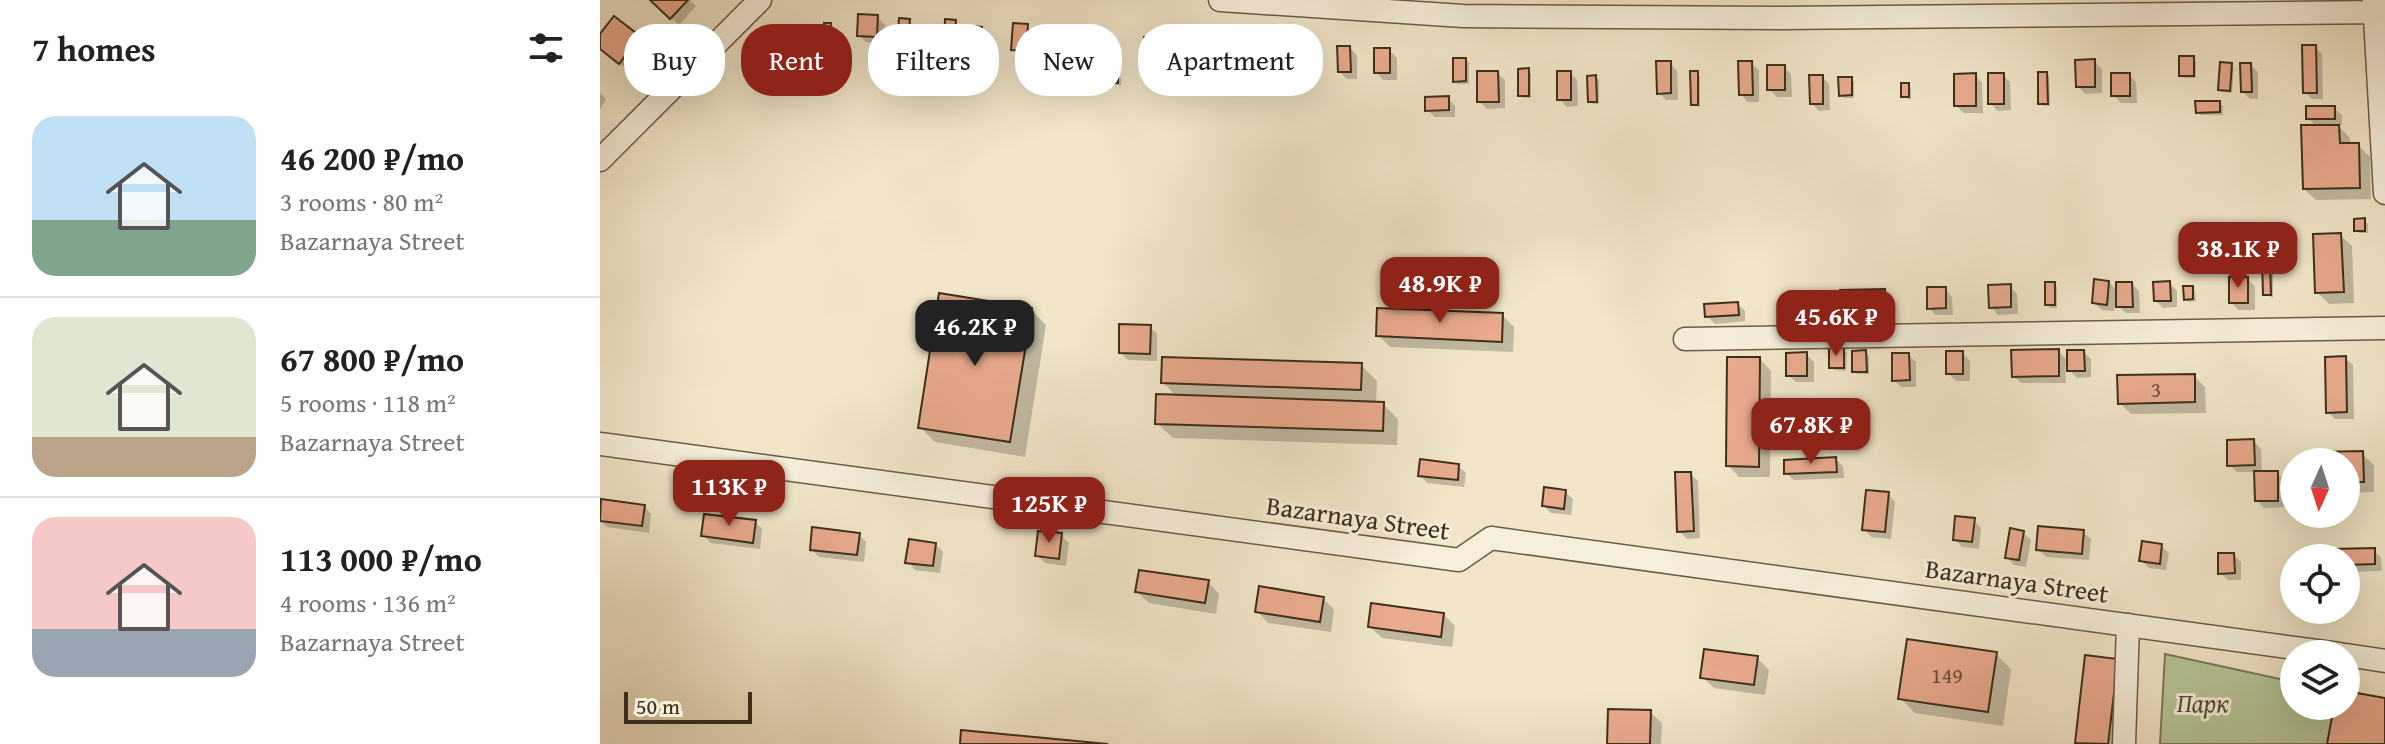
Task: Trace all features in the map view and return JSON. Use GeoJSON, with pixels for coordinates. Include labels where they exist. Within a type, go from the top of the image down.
{"type":"FeatureCollection","features":[{"type":"Feature","properties":{"kind":"street"},"geometry":{"type":"LineString","coordinates":[[600,160],[760,0]]}},
{"type":"Feature","properties":{"kind":"street"},"geometry":{"type":"LineString","coordinates":[[1220,0],[1463,16],[1781,9],[2378,8],[2385,193]]}},
{"type":"Feature","properties":{"kind":"street"},"geometry":{"type":"LineString","coordinates":[[1685,339],[2385,328]]}},
{"type":"Feature","properties":{"kind":"street","name":"Bazarnaya Street"},"geometry":{"type":"LineString","coordinates":[[600,444],[1459,560],[1491,538],[2280,646]]}},
{"type":"Feature","properties":{"kind":"street"},"geometry":{"type":"LineString","coordinates":[[2124,744],[2128,625]]}},
{"type":"Feature","properties":{"kind":"street"},"geometry":{"type":"LineString","coordinates":[[2360,657],[2385,661]]}},
{"type":"Feature","properties":{"kind":"green space","name":"Парк"},"geometry":{"type":"Polygon","coordinates":[[[2165,654],[2280,679],[2280,720],[2360,720],[2385,744],[2160,744],[2165,654]]]}},
{"type":"Feature","properties":{"kind":"building"},"geometry":{"type":"Polygon","coordinates":[[[650,0],[688,0],[670,19],[650,0]]]}},
{"type":"Feature","properties":{"kind":"building"},"geometry":{"type":"Polygon","coordinates":[[[858,14],[878,15],[878,24],[868,24],[868,37],[857,36],[858,14]]]}},
{"type":"Feature","properties":{"kind":"building"},"geometry":{"type":"Polygon","coordinates":[[[614,16],[624,24],[624,57],[619,64],[600,49],[600,34],[614,16]]]}},
{"type":"Feature","properties":{"kind":"building"},"geometry":{"type":"Polygon","coordinates":[[[899,18],[910,19],[910,24],[898,24],[899,18]]]}},
{"type":"Feature","properties":{"kind":"building"},"geometry":{"type":"Polygon","coordinates":[[[945,19],[956,20],[956,24],[945,24],[945,19]]]}},
{"type":"Feature","properties":{"kind":"building"},"geometry":{"type":"Polygon","coordinates":[[[1013,23],[1028,24],[1015,24],[1015,50],[1011,50],[1013,23]]]}},
{"type":"Feature","properties":{"kind":"building"},"geometry":{"type":"Polygon","coordinates":[[[2302,45],[2316,45],[2317,93],[2303,93],[2302,45]]]}},
{"type":"Feature","properties":{"kind":"building"},"geometry":{"type":"Polygon","coordinates":[[[1337,46],[1350,46],[1351,72],[1338,72],[1337,46]]]}},
{"type":"Feature","properties":{"kind":"building"},"geometry":{"type":"Polygon","coordinates":[[[1374,48],[1390,48],[1390,73],[1374,73],[1374,48]]]}},
{"type":"Feature","properties":{"kind":"building"},"geometry":{"type":"Polygon","coordinates":[[[2179,56],[2194,56],[2194,76],[2179,76],[2179,56]]]}},
{"type":"Feature","properties":{"kind":"building"},"geometry":{"type":"Polygon","coordinates":[[[1453,58],[1466,58],[1466,81],[1453,82],[1453,58]]]}},
{"type":"Feature","properties":{"kind":"building"},"geometry":{"type":"Polygon","coordinates":[[[2095,59],[2095,87],[2076,87],[2075,60],[2095,59]]]}},
{"type":"Feature","properties":{"kind":"building"},"geometry":{"type":"Polygon","coordinates":[[[1656,61],[1671,61],[1671,93],[1657,94],[1656,61]]]}},
{"type":"Feature","properties":{"kind":"building"},"geometry":{"type":"Polygon","coordinates":[[[1738,61],[1752,61],[1753,95],[1739,95],[1738,61]]]}},
{"type":"Feature","properties":{"kind":"building"},"geometry":{"type":"Polygon","coordinates":[[[2220,62],[2232,63],[2230,91],[2218,90],[2220,62]]]}},
{"type":"Feature","properties":{"kind":"building"},"geometry":{"type":"Polygon","coordinates":[[[2240,63],[2251,63],[2252,92],[2241,92],[2240,63]]]}},
{"type":"Feature","properties":{"kind":"building"},"geometry":{"type":"Polygon","coordinates":[[[1767,65],[1785,65],[1785,90],[1767,90],[1767,65]]]}},
{"type":"Feature","properties":{"kind":"building"},"geometry":{"type":"Polygon","coordinates":[[[1529,68],[1529,96],[1518,96],[1518,69],[1529,68]]]}},
{"type":"Feature","properties":{"kind":"building"},"geometry":{"type":"Polygon","coordinates":[[[1477,71],[1498,71],[1499,102],[1477,102],[1477,71]]]}},
{"type":"Feature","properties":{"kind":"building"},"geometry":{"type":"Polygon","coordinates":[[[1557,71],[1571,71],[1571,100],[1557,100],[1557,71]]]}},
{"type":"Feature","properties":{"kind":"building"},"geometry":{"type":"Polygon","coordinates":[[[1690,71],[1698,71],[1698,105],[1691,105],[1690,71]]]}},
{"type":"Feature","properties":{"kind":"building"},"geometry":{"type":"Polygon","coordinates":[[[2038,72],[2047,72],[2048,104],[2038,104],[2038,72]]]}},
{"type":"Feature","properties":{"kind":"building"},"geometry":{"type":"Polygon","coordinates":[[[1976,73],[1976,106],[1954,106],[1954,74],[1976,73]]]}},
{"type":"Feature","properties":{"kind":"building"},"geometry":{"type":"Polygon","coordinates":[[[1988,73],[2004,73],[2004,104],[1988,104],[1988,73]]]}},
{"type":"Feature","properties":{"kind":"building"},"geometry":{"type":"Polygon","coordinates":[[[2111,73],[2130,73],[2130,96],[2111,96],[2111,73]]]}},
{"type":"Feature","properties":{"kind":"building"},"geometry":{"type":"Polygon","coordinates":[[[1596,75],[1597,102],[1588,102],[1587,76],[1596,75]]]}},
{"type":"Feature","properties":{"kind":"building"},"geometry":{"type":"Polygon","coordinates":[[[1809,75],[1823,75],[1823,104],[1810,104],[1809,75]]]}},
{"type":"Feature","properties":{"kind":"building"},"geometry":{"type":"Polygon","coordinates":[[[1838,77],[1852,77],[1852,95],[1839,96],[1838,77]]]}},
{"type":"Feature","properties":{"kind":"building"},"geometry":{"type":"Polygon","coordinates":[[[1901,83],[1909,83],[1909,97],[1901,97],[1901,83]]]}},
{"type":"Feature","properties":{"kind":"building"},"geometry":{"type":"Polygon","coordinates":[[[1449,96],[1449,110],[1425,111],[1425,97],[1449,96]]]}},
{"type":"Feature","properties":{"kind":"building"},"geometry":{"type":"Polygon","coordinates":[[[2195,101],[2220,101],[2220,112],[2196,113],[2195,101]]]}},
{"type":"Feature","properties":{"kind":"building"},"geometry":{"type":"Polygon","coordinates":[[[2306,106],[2335,106],[2335,119],[2306,119],[2306,106]]]}},
{"type":"Feature","properties":{"kind":"building"},"geometry":{"type":"Polygon","coordinates":[[[2301,125],[2339,125],[2340,143],[2359,143],[2360,188],[2303,189],[2301,125]]]}},
{"type":"Feature","properties":{"kind":"building"},"geometry":{"type":"Polygon","coordinates":[[[2365,218],[2365,231],[2354,231],[2354,219],[2365,218]]]}},
{"type":"Feature","properties":{"kind":"building"},"geometry":{"type":"Polygon","coordinates":[[[2341,233],[2344,292],[2315,293],[2313,234],[2341,233]]]}},
{"type":"Feature","properties":{"kind":"building"},"geometry":{"type":"Polygon","coordinates":[[[2262,258],[2270,258],[2271,295],[2263,295],[2262,258]]]}},
{"type":"Feature","properties":{"kind":"building"},"geometry":{"type":"Polygon","coordinates":[[[2229,277],[2248,277],[2248,303],[2229,303],[2229,277]]]}},
{"type":"Feature","properties":{"kind":"building"},"geometry":{"type":"Polygon","coordinates":[[[2094,279],[2109,281],[2107,305],[2092,303],[2094,279]]]}},
{"type":"Feature","properties":{"kind":"building"},"geometry":{"type":"Polygon","coordinates":[[[2170,281],[2171,301],[2154,301],[2153,282],[2170,281]]]}},
{"type":"Feature","properties":{"kind":"building"},"geometry":{"type":"Polygon","coordinates":[[[2045,282],[2055,282],[2055,305],[2045,305],[2045,282]]]}},
{"type":"Feature","properties":{"kind":"building"},"geometry":{"type":"Polygon","coordinates":[[[2116,282],[2132,282],[2133,307],[2116,307],[2116,282]]]}},
{"type":"Feature","properties":{"kind":"building"},"geometry":{"type":"Polygon","coordinates":[[[2011,284],[2011,307],[1989,308],[1988,285],[2011,284]]]}},
{"type":"Feature","properties":{"kind":"building"},"geometry":{"type":"Polygon","coordinates":[[[2183,286],[2193,286],[2193,299],[2184,300],[2183,286]]]}},
{"type":"Feature","properties":{"kind":"building"},"geometry":{"type":"Polygon","coordinates":[[[1927,287],[1946,287],[1946,308],[1927,309],[1927,287]]]}},
{"type":"Feature","properties":{"kind":"building"},"geometry":{"type":"Polygon","coordinates":[[[1885,289],[1886,310],[1840,310],[1840,290],[1885,289]]]}},
{"type":"Feature","properties":{"kind":"building"},"geometry":{"type":"Polygon","coordinates":[[[939,293],[1032,308],[1010,442],[918,428],[939,293]]]}},
{"type":"Feature","properties":{"kind":"building"},"geometry":{"type":"Polygon","coordinates":[[[1738,302],[1739,315],[1705,317],[1704,304],[1738,302]]]}},
{"type":"Feature","properties":{"kind":"building"},"geometry":{"type":"Polygon","coordinates":[[[1377,308],[1503,313],[1502,342],[1376,336],[1377,308]]]}},
{"type":"Feature","properties":{"kind":"building"},"geometry":{"type":"Polygon","coordinates":[[[1119,324],[1151,325],[1150,354],[1119,353],[1119,324]]]}},
{"type":"Feature","properties":{"kind":"building"},"geometry":{"type":"Polygon","coordinates":[[[1829,348],[1844,348],[1844,368],[1829,368],[1829,348]]]}},
{"type":"Feature","properties":{"kind":"building"},"geometry":{"type":"Polygon","coordinates":[[[2059,349],[2059,376],[2012,377],[2011,350],[2059,349]]]}},
{"type":"Feature","properties":{"kind":"building"},"geometry":{"type":"Polygon","coordinates":[[[1866,350],[1867,372],[1852,372],[1852,351],[1866,350]]]}},
{"type":"Feature","properties":{"kind":"building"},"geometry":{"type":"Polygon","coordinates":[[[2067,350],[2084,350],[2085,371],[2067,371],[2067,350]]]}},
{"type":"Feature","properties":{"kind":"building"},"geometry":{"type":"Polygon","coordinates":[[[1946,351],[1963,351],[1963,374],[1946,374],[1946,351]]]}},
{"type":"Feature","properties":{"kind":"building"},"geometry":{"type":"Polygon","coordinates":[[[1807,352],[1807,376],[1786,376],[1786,353],[1807,352]]]}},
{"type":"Feature","properties":{"kind":"building"},"geometry":{"type":"Polygon","coordinates":[[[1892,353],[1909,353],[1910,380],[1892,381],[1892,353]]]}},
{"type":"Feature","properties":{"kind":"building"},"geometry":{"type":"Polygon","coordinates":[[[2346,356],[2347,412],[2326,413],[2325,357],[2346,356]]]}},
{"type":"Feature","properties":{"kind":"building"},"geometry":{"type":"Polygon","coordinates":[[[1162,357],[1362,363],[1361,390],[1161,383],[1162,357]]]}},
{"type":"Feature","properties":{"kind":"building"},"geometry":{"type":"Polygon","coordinates":[[[1727,357],[1760,357],[1759,467],[1726,466],[1727,357]]]}},
{"type":"Feature","properties":{"kind":"building"},"geometry":{"type":"Polygon","coordinates":[[[2195,374],[2195,402],[2118,404],[2117,375],[2195,374]]]}},
{"type":"Feature","properties":{"kind":"building"},"geometry":{"type":"Polygon","coordinates":[[[1156,394],[1384,402],[1383,431],[1155,424],[1156,394]]]}},
{"type":"Feature","properties":{"kind":"building"},"geometry":{"type":"Polygon","coordinates":[[[1839,405],[1840,436],[1824,436],[1823,406],[1839,405]]]}},
{"type":"Feature","properties":{"kind":"building"},"geometry":{"type":"Polygon","coordinates":[[[2254,439],[2255,465],[2227,466],[2227,440],[2254,439]]]}},
{"type":"Feature","properties":{"kind":"building"},"geometry":{"type":"Polygon","coordinates":[[[2360,451],[2363,451],[2364,482],[2360,482],[2360,451]]]}},
{"type":"Feature","properties":{"kind":"building"},"geometry":{"type":"Polygon","coordinates":[[[1836,457],[1837,472],[1784,474],[1784,460],[1836,457]]]}},
{"type":"Feature","properties":{"kind":"building"},"geometry":{"type":"Polygon","coordinates":[[[1420,459],[1459,464],[1458,480],[1418,476],[1420,459]]]}},
{"type":"Feature","properties":{"kind":"building"},"geometry":{"type":"Polygon","coordinates":[[[2254,471],[2278,471],[2278,501],[2255,501],[2254,471]]]}},
{"type":"Feature","properties":{"kind":"building"},"geometry":{"type":"Polygon","coordinates":[[[1675,472],[1691,472],[1694,531],[1677,532],[1675,472]]]}},
{"type":"Feature","properties":{"kind":"building"},"geometry":{"type":"Polygon","coordinates":[[[1544,487],[1566,490],[1564,509],[1542,506],[1544,487]]]}},
{"type":"Feature","properties":{"kind":"building"},"geometry":{"type":"Polygon","coordinates":[[[1866,490],[1889,492],[1885,532],[1862,530],[1866,490]]]}},
{"type":"Feature","properties":{"kind":"building"},"geometry":{"type":"Polygon","coordinates":[[[601,499],[645,505],[642,526],[600,521],[601,499]]]}},
{"type":"Feature","properties":{"kind":"building"},"geometry":{"type":"Polygon","coordinates":[[[704,514],[756,520],[753,543],[701,536],[704,514]]]}},
{"type":"Feature","properties":{"kind":"building"},"geometry":{"type":"Polygon","coordinates":[[[1955,516],[1975,518],[1972,542],[1953,540],[1955,516]]]}},
{"type":"Feature","properties":{"kind":"building"},"geometry":{"type":"Polygon","coordinates":[[[2038,526],[2084,530],[2082,554],[2036,550],[2038,526]]]}},
{"type":"Feature","properties":{"kind":"building"},"geometry":{"type":"Polygon","coordinates":[[[812,527],[860,533],[857,555],[810,550],[812,527]]]}},
{"type":"Feature","properties":{"kind":"building"},"geometry":{"type":"Polygon","coordinates":[[[2010,528],[2024,531],[2019,560],[2005,558],[2010,528]]]}},
{"type":"Feature","properties":{"kind":"building"},"geometry":{"type":"Polygon","coordinates":[[[1038,531],[1062,533],[1059,559],[1035,556],[1038,531]]]}},
{"type":"Feature","properties":{"kind":"building"},"geometry":{"type":"Polygon","coordinates":[[[909,539],[936,543],[933,566],[905,563],[909,539]]]}},
{"type":"Feature","properties":{"kind":"building"},"geometry":{"type":"Polygon","coordinates":[[[2142,541],[2162,544],[2160,564],[2139,561],[2142,541]]]}},
{"type":"Feature","properties":{"kind":"building"},"geometry":{"type":"Polygon","coordinates":[[[2360,548],[2375,548],[2375,564],[2360,565],[2360,548]]]}},
{"type":"Feature","properties":{"kind":"building"},"geometry":{"type":"Polygon","coordinates":[[[2218,553],[2234,553],[2235,573],[2218,574],[2218,553]]]}},
{"type":"Feature","properties":{"kind":"building"},"geometry":{"type":"Polygon","coordinates":[[[1139,570],[1209,580],[1205,603],[1135,592],[1139,570]]]}},
{"type":"Feature","properties":{"kind":"building"},"geometry":{"type":"Polygon","coordinates":[[[1259,586],[1324,597],[1320,622],[1255,612],[1259,586]]]}},
{"type":"Feature","properties":{"kind":"building"},"geometry":{"type":"Polygon","coordinates":[[[1371,603],[1444,613],[1441,637],[1368,627],[1371,603]]]}},
{"type":"Feature","properties":{"kind":"building"},"geometry":{"type":"Polygon","coordinates":[[[1907,639],[1997,652],[1988,712],[1898,699],[1907,639]]]}},
{"type":"Feature","properties":{"kind":"building"},"geometry":{"type":"Polygon","coordinates":[[[1704,649],[1758,656],[1754,685],[1700,678],[1704,649]]]}},
{"type":"Feature","properties":{"kind":"building"},"geometry":{"type":"Polygon","coordinates":[[[2085,655],[2118,659],[2108,744],[2075,743],[2085,655]]]}},
{"type":"Feature","properties":{"kind":"building"},"geometry":{"type":"Polygon","coordinates":[[[2360,694],[2385,698],[2385,744],[2327,744],[2331,720],[2360,720],[2360,694]]]}},
{"type":"Feature","properties":{"kind":"building"},"geometry":{"type":"Polygon","coordinates":[[[1608,709],[1651,710],[1650,744],[1607,744],[1608,709]]]}},
{"type":"Feature","properties":{"kind":"building"},"geometry":{"type":"Polygon","coordinates":[[[961,730],[1108,744],[960,744],[961,730]]]}}]}
